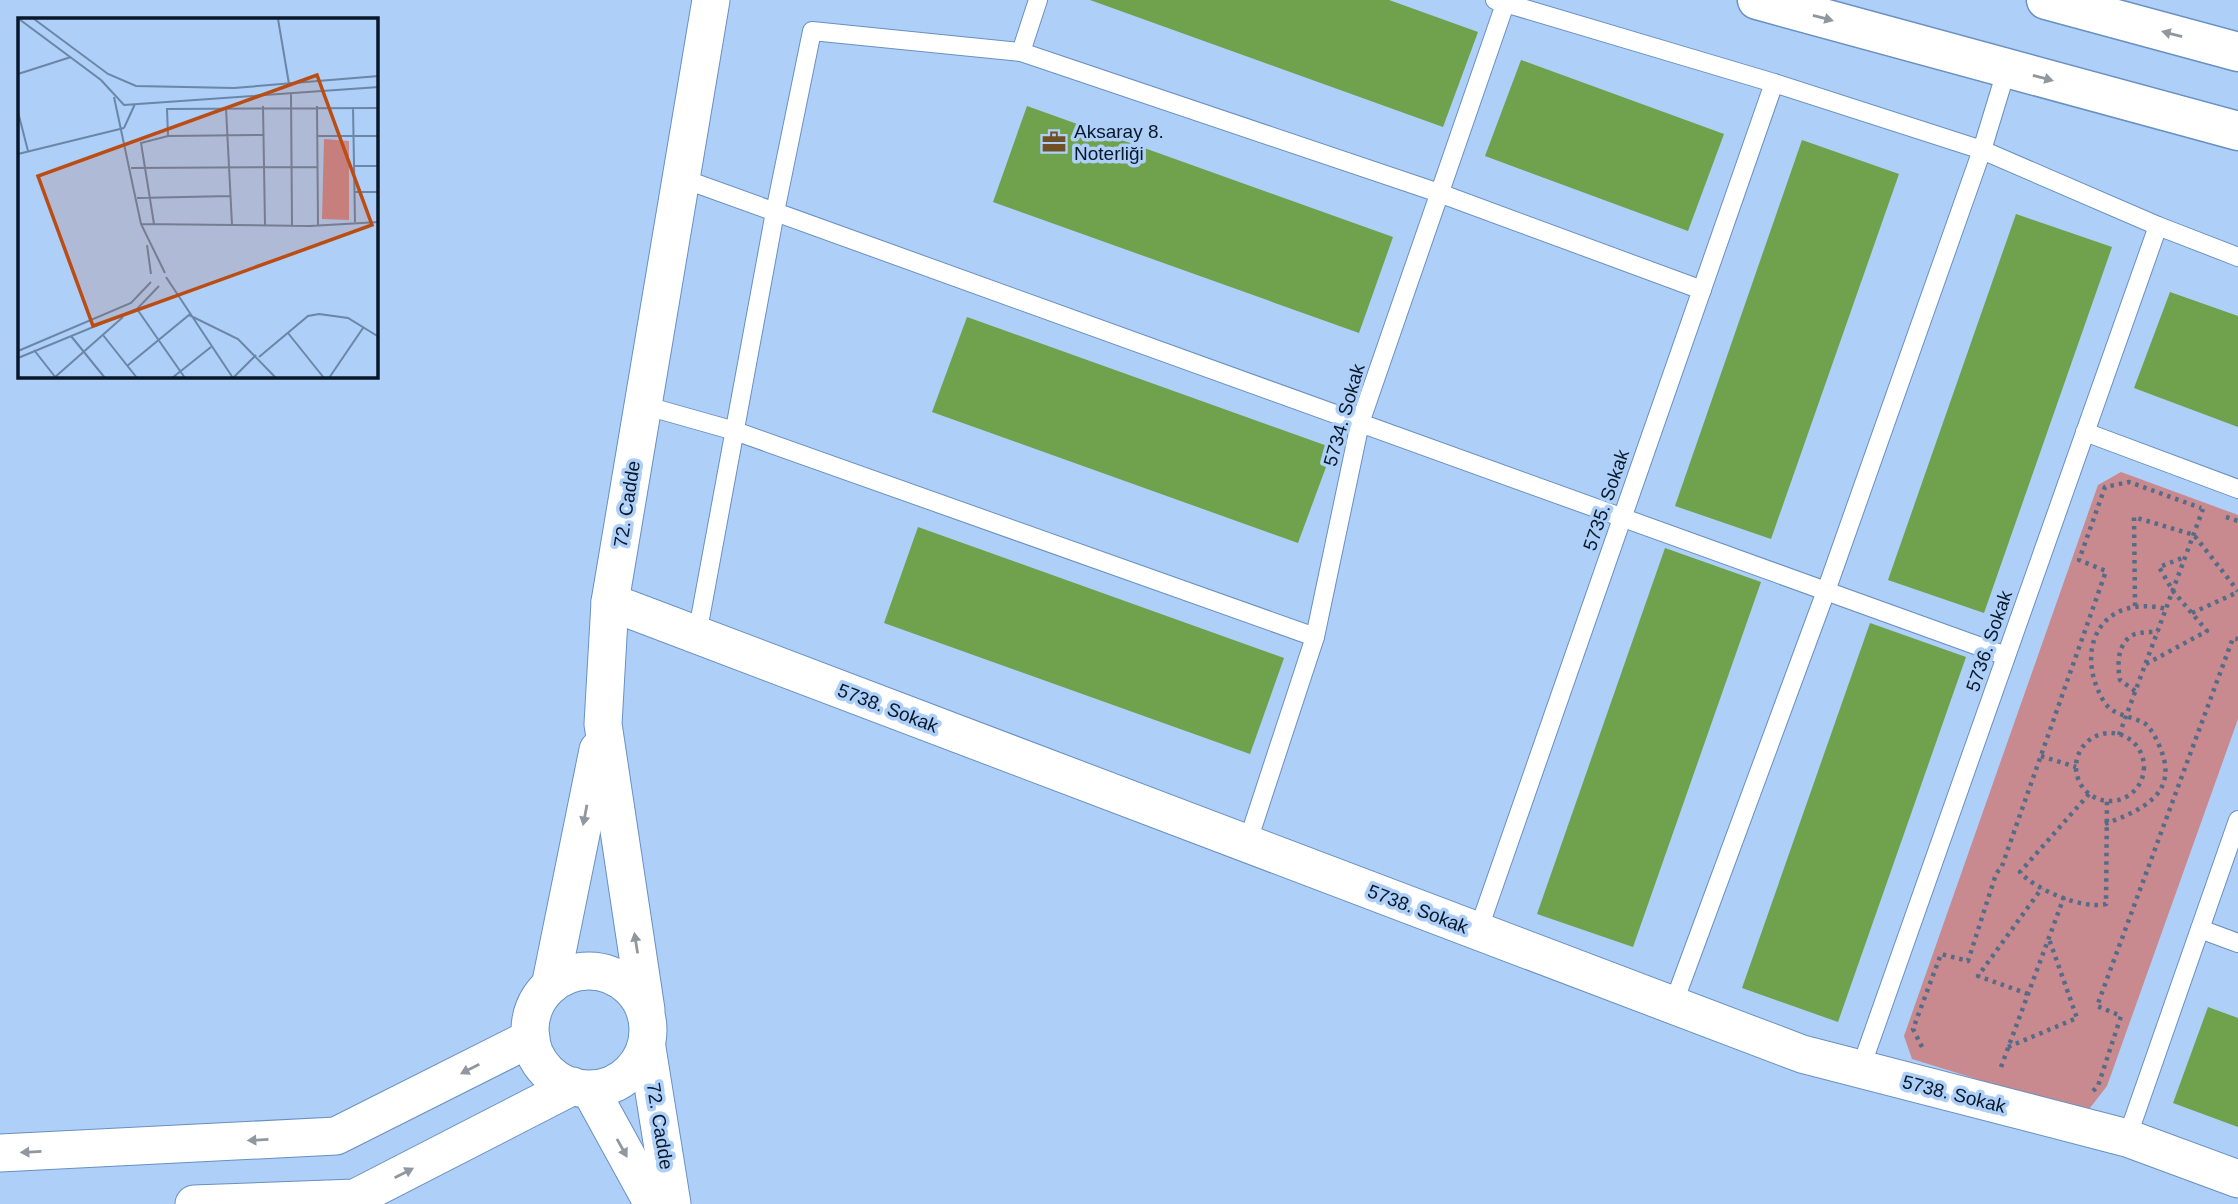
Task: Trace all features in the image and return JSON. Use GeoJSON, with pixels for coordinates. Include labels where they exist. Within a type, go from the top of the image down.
{"type":"FeatureCollection","features":[{"type":"Feature","properties":{"kind":"main road"},"geometry":{"type":"LineString","coordinates":[[1757,0],[2238,131]]}},
{"type":"Feature","properties":{"kind":"main road"},"geometry":{"type":"LineString","coordinates":[[2046,0],[2238,52]]}},
{"type":"Feature","properties":{"kind":"street","name":"72. Cadde"},"geometry":{"type":"LineString","coordinates":[[646,1010],[603,724],[610,602],[711,0]]}},
{"type":"Feature","properties":{"kind":"street","name":"5738. Sokak"},"geometry":{"type":"LineString","coordinates":[[610,602],[1802,1054],[2127,1138],[2238,1179]]}},
{"type":"Feature","properties":{"kind":"street"},"geometry":{"type":"LineString","coordinates":[[603,724],[551,982],[531,1013],[531,1051],[554,1081],[582,1089],[653,1204]]}},
{"type":"Feature","properties":{"kind":"street"},"geometry":{"type":"LineString","coordinates":[[194,1204],[356,1201],[582,1089],[626,1079],[647,1048],[646,1010],[623,981],[587,969],[551,982]]}},
{"type":"Feature","properties":{"kind":"street"},"geometry":{"type":"LineString","coordinates":[[0,1153],[335,1136],[531,1038]]}},
{"type":"Feature","properties":{"kind":"street","name":"72. Cadde"},"geometry":{"type":"LineString","coordinates":[[647,1048],[672,1204]]}},
{"type":"Feature","properties":{"kind":"lane"},"geometry":{"type":"LineString","coordinates":[[1021,52],[1038,0]]}},
{"type":"Feature","properties":{"kind":"lane"},"geometry":{"type":"LineString","coordinates":[[1500,2],[1774,83],[1982,150],[2158,226],[2238,257]]}},
{"type":"Feature","properties":{"kind":"lane","name":"5734. Sokak"},"geometry":{"type":"LineString","coordinates":[[1247,844],[1315,637],[1360,423],[1439,193],[1500,2]]}},
{"type":"Feature","properties":{"kind":"lane"},"geometry":{"type":"LineString","coordinates":[[697,635],[775,212],[812,31],[1021,52],[1439,193],[1702,290]]}},
{"type":"Feature","properties":{"kind":"lane"},"geometry":{"type":"LineString","coordinates":[[1673,1006],[1825,591],[1982,150],[2007,68]]}},
{"type":"Feature","properties":{"kind":"lane","name":"5735. Sokak"},"geometry":{"type":"LineString","coordinates":[[1478,931],[1774,83]]}},
{"type":"Feature","properties":{"kind":"lane"},"geometry":{"type":"LineString","coordinates":[[681,178],[2006,656]]}},
{"type":"Feature","properties":{"kind":"lane","name":"5736. Sokak"},"geometry":{"type":"LineString","coordinates":[[1860,1070],[2158,226]]}},
{"type":"Feature","properties":{"kind":"lane"},"geometry":{"type":"LineString","coordinates":[[643,405],[735,431],[1315,637]]}},
{"type":"Feature","properties":{"kind":"lane"},"geometry":{"type":"LineString","coordinates":[[2085,432],[2238,489]]}},
{"type":"Feature","properties":{"kind":"lane"},"geometry":{"type":"LineString","coordinates":[[2127,1138],[2238,820]]}},
{"type":"Feature","properties":{"kind":"lane"},"geometry":{"type":"LineString","coordinates":[[2200,929],[2238,943]]}},
{"type":"Feature","properties":{"kind":"path"},"geometry":{"type":"LineString","coordinates":[[1927,1057],[1913,1029],[1941,954],[1968,961],[1996,874],[2002,866],[2106,571],[2079,559],[2105,488],[2129,482],[2238,521]]}},
{"type":"Feature","properties":{"kind":"path"},"geometry":{"type":"LineString","coordinates":[[2119,735],[2203,509]]}},
{"type":"Feature","properties":{"kind":"path"},"geometry":{"type":"LineString","coordinates":[[2135,606],[2134,517],[2194,535],[2238,592],[2192,613]]}},
{"type":"Feature","properties":{"kind":"path"},"geometry":{"type":"LineString","coordinates":[[2145,664],[2207,631],[2173,591],[2159,567],[2185,557]]}},
{"type":"Feature","properties":{"kind":"path"},"geometry":{"type":"LineString","coordinates":[[2105,824],[2128,817],[2143,808],[2160,790],[2166,763],[2147,724],[2110,710],[2103,701],[2091,673],[2089,659],[2099,629],[2114,612],[2135,606],[2166,609]]}},
{"type":"Feature","properties":{"kind":"path"},"geometry":{"type":"LineString","coordinates":[[2135,691],[2120,680],[2118,664],[2122,648],[2127,639],[2136,633],[2158,632]]}},
{"type":"Feature","properties":{"kind":"path"},"geometry":{"type":"LineString","coordinates":[[2089,1096],[2098,1086],[2121,1016],[2097,1006],[2233,638],[2238,639]]}},
{"type":"Feature","properties":{"kind":"path"},"geometry":{"type":"LineString","coordinates":[[2106,733],[2119,735],[2130,740],[2139,749],[2144,773],[2139,785],[2130,794],[2119,800],[2107,801],[2090,794],[2078,780],[2078,755],[2084,745],[2094,737],[2106,733]]}},
{"type":"Feature","properties":{"kind":"path"},"geometry":{"type":"LineString","coordinates":[[2041,756],[2076,767]]}},
{"type":"Feature","properties":{"kind":"path"},"geometry":{"type":"LineString","coordinates":[[2090,794],[2020,872],[2042,888],[2096,906],[2106,904],[2107,801]]}},
{"type":"Feature","properties":{"kind":"path"},"geometry":{"type":"LineString","coordinates":[[2028,994],[1978,976],[2042,888]]}},
{"type":"Feature","properties":{"kind":"path"},"geometry":{"type":"LineString","coordinates":[[2001,1068],[2064,897]]}},
{"type":"Feature","properties":{"kind":"path"},"geometry":{"type":"LineString","coordinates":[[2008,1047],[2077,1018],[2049,938]]}},
{"type":"Feature","properties":{"kind":"shaded area"},"geometry":{"type":"Polygon","coordinates":[[[2121,472],[2238,515],[2238,719],[2107,1086],[2086,1113],[1912,1059],[1904,1036],[2098,485],[2121,472]]]}},
{"type":"Feature","properties":{"kind":"building"},"geometry":{"type":"Polygon","coordinates":[[[1090,0],[1389,0],[1478,32],[1443,127],[1090,0]]]}},
{"type":"Feature","properties":{"kind":"building"},"geometry":{"type":"Polygon","coordinates":[[[1521,60],[1724,134],[1688,231],[1485,156],[1521,60]]]}},
{"type":"Feature","properties":{"kind":"building"},"geometry":{"type":"Polygon","coordinates":[[[1027,106],[1393,237],[1359,333],[993,202],[1027,106]]]}},
{"type":"Feature","properties":{"kind":"building"},"geometry":{"type":"Polygon","coordinates":[[[1802,140],[1899,174],[1771,539],[1675,506],[1802,140]]]}},
{"type":"Feature","properties":{"kind":"building"},"geometry":{"type":"Polygon","coordinates":[[[2016,214],[2112,247],[1984,613],[1888,580],[2016,214]]]}},
{"type":"Feature","properties":{"kind":"building"},"geometry":{"type":"Polygon","coordinates":[[[2170,292],[2238,316],[2238,427],[2134,388],[2170,292]]]}},
{"type":"Feature","properties":{"kind":"building"},"geometry":{"type":"Polygon","coordinates":[[[967,317],[1333,448],[1298,543],[932,412],[967,317]]]}},
{"type":"Feature","properties":{"kind":"building"},"geometry":{"type":"Polygon","coordinates":[[[918,527],[1284,658],[1250,754],[884,623],[918,527]]]}},
{"type":"Feature","properties":{"kind":"building"},"geometry":{"type":"Polygon","coordinates":[[[1665,548],[1761,582],[1633,947],[1537,914],[1665,548]]]}},
{"type":"Feature","properties":{"kind":"building"},"geometry":{"type":"Polygon","coordinates":[[[1870,623],[1966,657],[1838,1022],[1742,988],[1870,623]]]}},
{"type":"Feature","properties":{"kind":"building"},"geometry":{"type":"Polygon","coordinates":[[[2208,1007],[2238,1018],[2238,1127],[2173,1103],[2208,1007]]]}},
{"type":"Feature","properties":{"kind":"place","name":"Aksaray 8. Noterliği"},"geometry":{"type":"Point","coordinates":[1054,142]}}]}
